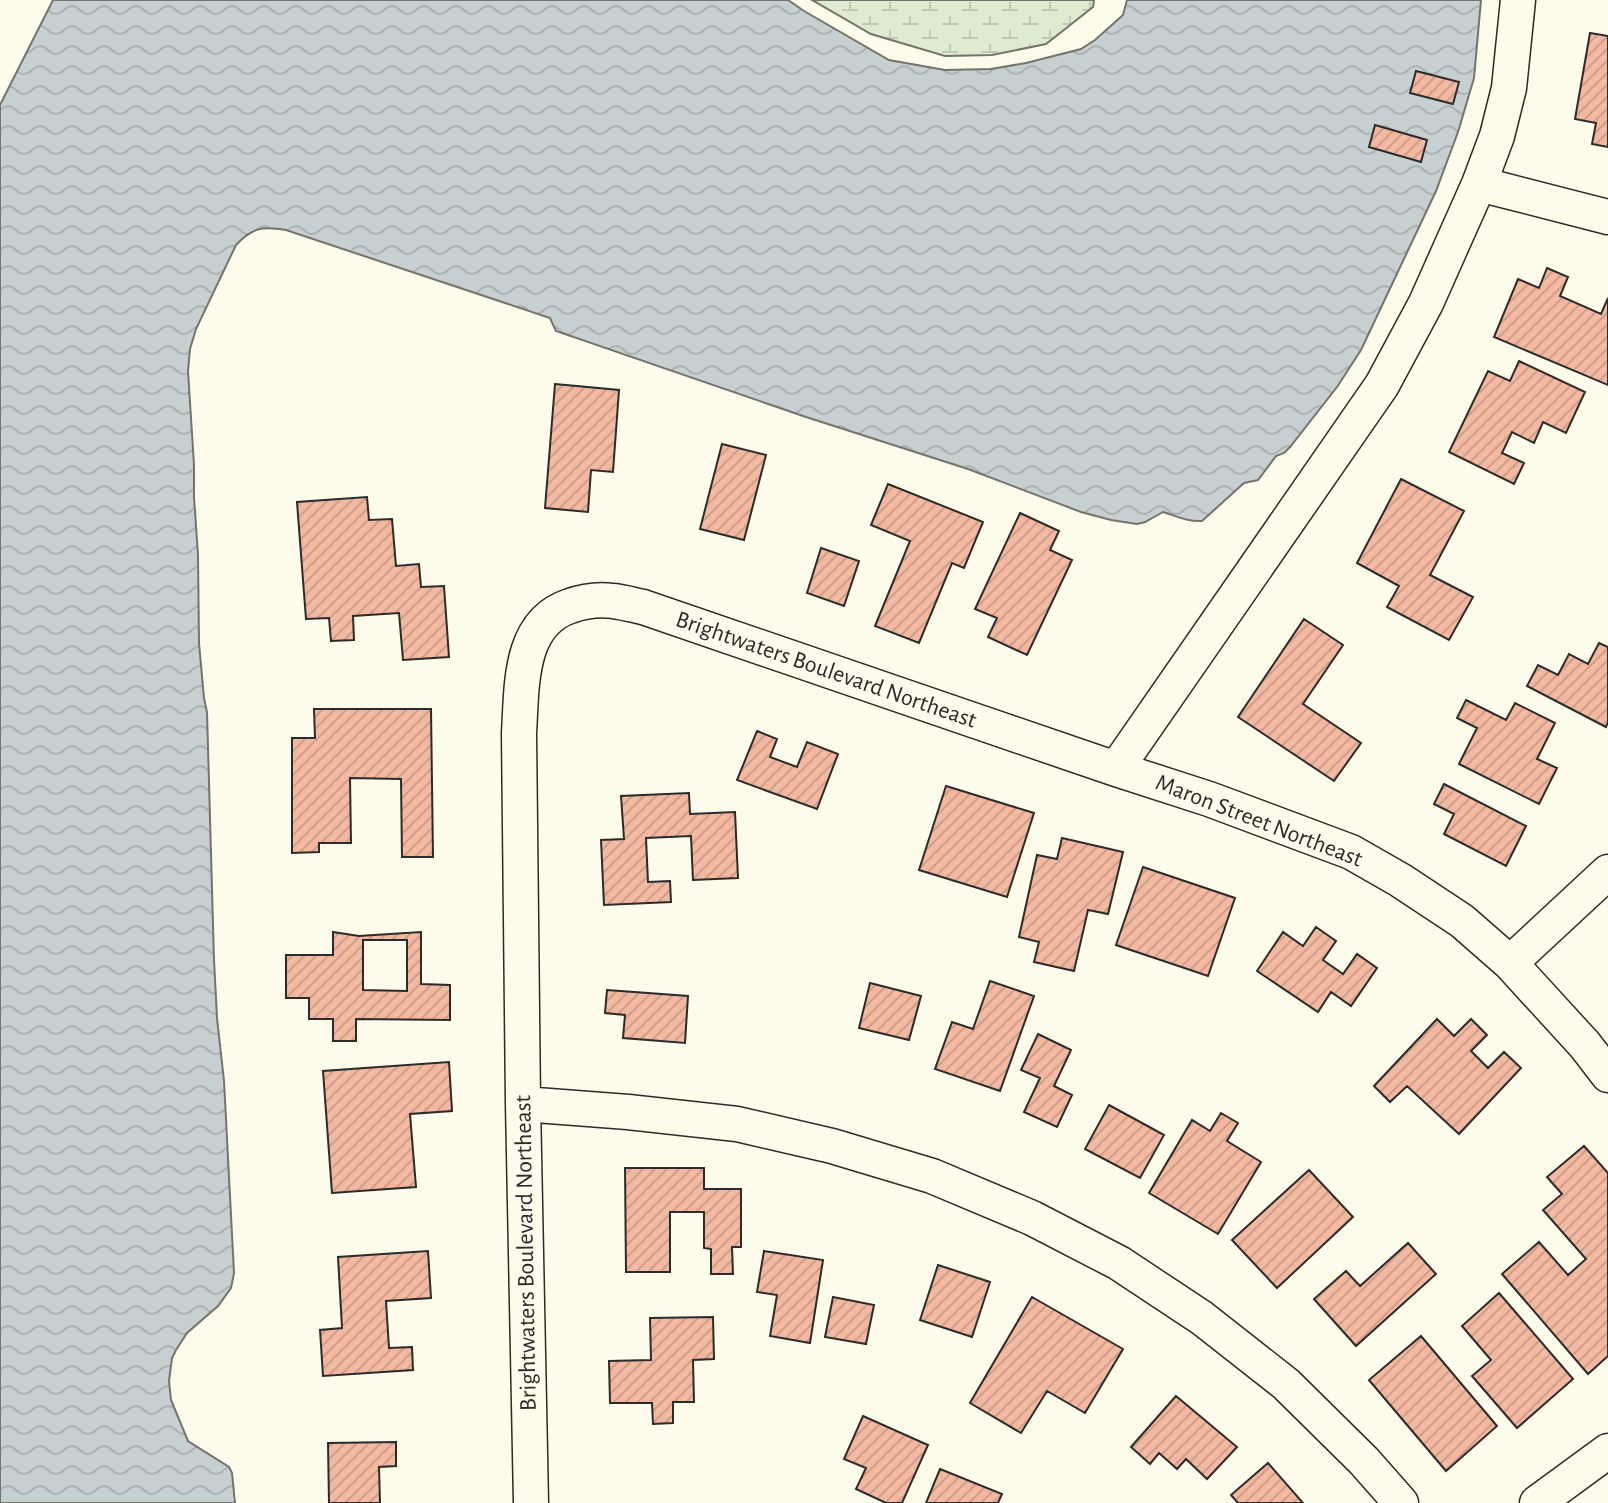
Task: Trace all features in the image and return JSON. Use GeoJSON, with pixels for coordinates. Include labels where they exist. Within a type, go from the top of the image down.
{"type":"FeatureCollection","features":[{"type":"Feature","properties":{"kind":"street"},"geometry":{"type":"LineString","coordinates":[[1116,769],[1382,385],[1426,303],[1497,136],[1509,88],[1518,0]]}},
{"type":"Feature","properties":{"kind":"street"},"geometry":{"type":"LineString","coordinates":[[1479,184],[1608,217]]}},
{"type":"Feature","properties":{"kind":"street","name":"Brightwaters Boulevard Northeast"},"geometry":{"type":"LineString","coordinates":[[531,1503],[519,733],[523,675],[531,640],[541,623],[559,609],[584,601],[611,600],[643,607],[1116,769]]}},
{"type":"Feature","properties":{"kind":"street","name":"Maron Street Northeast"},"geometry":{"type":"LineString","coordinates":[[1116,769],[1209,799],[1351,852],[1400,880],[1462,921],[1510,963],[1585,1045],[1608,1075]]}},
{"type":"Feature","properties":{"kind":"street"},"geometry":{"type":"LineString","coordinates":[[1510,963],[1608,872]]}},
{"type":"Feature","properties":{"kind":"street"},"geometry":{"type":"LineString","coordinates":[[523,1104],[628,1112],[737,1124],[764,1130],[832,1146],[932,1176],[1032,1218],[1119,1263],[1202,1318],[1286,1384],[1364,1461],[1401,1503]]}},
{"type":"Feature","properties":{"kind":"street"},"geometry":{"type":"LineString","coordinates":[[1537,1503],[1608,1451]]}},
{"type":"Feature","properties":{"kind":"green space"},"geometry":{"type":"Polygon","coordinates":[[[812,0],[1094,0],[1093,7],[1046,44],[992,55],[945,56],[871,34],[812,0]]]}},
{"type":"Feature","properties":{"kind":"water"},"geometry":{"type":"Polygon","coordinates":[[[53,0],[788,0],[889,60],[945,70],[991,69],[1081,49],[1123,15],[1127,0],[1481,0],[1474,78],[1458,132],[1436,191],[1361,350],[1337,387],[1290,447],[1276,456],[1258,480],[1244,483],[1202,521],[1163,512],[1137,524],[1081,512],[968,469],[556,331],[550,318],[286,230],[259,229],[236,245],[196,329],[188,371],[198,555],[199,643],[207,712],[214,960],[234,1273],[231,1288],[218,1306],[187,1333],[176,1350],[169,1381],[171,1400],[188,1441],[229,1467],[235,1503],[0,1503],[0,105],[53,0]]]}},
{"type":"Feature","properties":{"kind":"building"},"geometry":{"type":"Polygon","coordinates":[[[1590,33],[1608,36],[1608,147],[1592,144],[1596,123],[1575,119],[1590,33]]]}},
{"type":"Feature","properties":{"kind":"building"},"geometry":{"type":"Polygon","coordinates":[[[1416,71],[1459,82],[1453,104],[1410,93],[1416,71]]]}},
{"type":"Feature","properties":{"kind":"building"},"geometry":{"type":"Polygon","coordinates":[[[1375,125],[1427,140],[1421,162],[1369,147],[1375,125]]]}},
{"type":"Feature","properties":{"kind":"building"},"geometry":{"type":"Polygon","coordinates":[[[1547,268],[1568,277],[1560,296],[1601,314],[1608,298],[1608,385],[1494,337],[1518,279],[1539,288],[1547,268]]]}},
{"type":"Feature","properties":{"kind":"building"},"geometry":{"type":"Polygon","coordinates":[[[1519,361],[1585,392],[1566,433],[1543,422],[1534,443],[1512,432],[1502,453],[1524,463],[1514,484],[1449,452],[1488,371],[1510,381],[1519,361]]]}},
{"type":"Feature","properties":{"kind":"building"},"geometry":{"type":"Polygon","coordinates":[[[555,384],[619,390],[613,472],[591,470],[588,512],[545,508],[555,384]]]}},
{"type":"Feature","properties":{"kind":"building"},"geometry":{"type":"Polygon","coordinates":[[[722,444],[766,455],[744,540],[700,529],[722,444]]]}},
{"type":"Feature","properties":{"kind":"building"},"geometry":{"type":"Polygon","coordinates":[[[1401,479],[1464,511],[1430,575],[1473,597],[1449,640],[1387,607],[1399,586],[1357,563],[1401,479]]]}},
{"type":"Feature","properties":{"kind":"building"},"geometry":{"type":"Polygon","coordinates":[[[888,484],[983,522],[964,568],[952,563],[919,643],[875,626],[910,541],[871,525],[888,484]]]}},
{"type":"Feature","properties":{"kind":"building"},"geometry":{"type":"Polygon","coordinates":[[[367,497],[369,520],[392,519],[396,566],[419,564],[421,587],[444,586],[449,657],[403,660],[399,613],[353,616],[354,640],[331,641],[329,618],[306,619],[297,502],[367,497]]]}},
{"type":"Feature","properties":{"kind":"building"},"geometry":{"type":"Polygon","coordinates":[[[1020,513],[1059,531],[1050,550],[1072,560],[1027,655],[988,637],[997,618],[975,609],[1020,513]]]}},
{"type":"Feature","properties":{"kind":"building"},"geometry":{"type":"Polygon","coordinates":[[[821,548],[859,561],[844,606],[807,593],[821,548]]]}},
{"type":"Feature","properties":{"kind":"building"},"geometry":{"type":"Polygon","coordinates":[[[1304,619],[1343,645],[1303,704],[1361,743],[1334,781],[1238,717],[1304,619]]]}},
{"type":"Feature","properties":{"kind":"building"},"geometry":{"type":"Polygon","coordinates":[[[1599,643],[1608,647],[1606,727],[1527,686],[1538,665],[1558,675],[1569,654],[1588,664],[1599,643]]]}},
{"type":"Feature","properties":{"kind":"building"},"geometry":{"type":"Polygon","coordinates":[[[1466,700],[1506,720],[1515,703],[1555,723],[1537,759],[1557,768],[1539,804],[1459,764],[1477,728],[1457,718],[1466,700]]]}},
{"type":"Feature","properties":{"kind":"building"},"geometry":{"type":"Polygon","coordinates":[[[314,709],[431,709],[433,857],[402,857],[401,779],[350,778],[351,843],[319,843],[319,852],[292,853],[292,738],[315,738],[314,709]]]}},
{"type":"Feature","properties":{"kind":"building"},"geometry":{"type":"Polygon","coordinates":[[[757,731],[777,739],[770,757],[797,767],[807,742],[838,754],[817,809],[737,780],[757,731]]]}},
{"type":"Feature","properties":{"kind":"building"},"geometry":{"type":"Polygon","coordinates":[[[1444,784],[1526,826],[1506,866],[1444,834],[1454,814],[1434,804],[1444,784]]]}},
{"type":"Feature","properties":{"kind":"building"},"geometry":{"type":"Polygon","coordinates":[[[946,786],[1034,813],[1007,897],[919,870],[946,786]]]}},
{"type":"Feature","properties":{"kind":"building"},"geometry":{"type":"Polygon","coordinates":[[[689,793],[690,814],[735,812],[738,878],[693,880],[691,836],[646,838],[648,882],[670,881],[671,902],[604,905],[601,840],[624,839],[621,796],[689,793]]]}},
{"type":"Feature","properties":{"kind":"building"},"geometry":{"type":"Polygon","coordinates":[[[1062,838],[1123,852],[1108,914],[1088,910],[1074,971],[1034,962],[1039,942],[1019,937],[1037,855],[1057,859],[1062,838]]]}},
{"type":"Feature","properties":{"kind":"building"},"geometry":{"type":"Polygon","coordinates":[[[1143,867],[1235,898],[1208,976],[1116,945],[1143,867]]]}},
{"type":"Feature","properties":{"kind":"building"},"geometry":{"type":"Polygon","coordinates":[[[1316,927],[1336,941],[1323,960],[1343,974],[1357,954],[1377,968],[1351,1006],[1331,992],[1318,1012],[1257,971],[1283,932],[1303,946],[1316,927]]]}},
{"type":"Feature","properties":{"kind":"building"},"geometry":{"type":"Polygon","coordinates":[[[333,932],[359,936],[421,932],[421,984],[450,985],[450,1020],[356,1019],[356,1041],[333,1041],[333,1019],[309,1019],[309,998],[286,998],[286,955],[333,955],[333,932]],[[363,940],[363,990],[407,991],[407,940],[363,940]]]}},
{"type":"Feature","properties":{"kind":"building"},"geometry":{"type":"Polygon","coordinates":[[[990,981],[1034,996],[1000,1091],[935,1069],[952,1022],[973,1029],[990,981]]]}},
{"type":"Feature","properties":{"kind":"building"},"geometry":{"type":"Polygon","coordinates":[[[870,983],[921,996],[909,1040],[859,1028],[870,983]]]}},
{"type":"Feature","properties":{"kind":"building"},"geometry":{"type":"Polygon","coordinates":[[[607,990],[688,996],[685,1043],[623,1038],[625,1015],[605,1013],[607,990]]]}},
{"type":"Feature","properties":{"kind":"building"},"geometry":{"type":"Polygon","coordinates":[[[1437,1019],[1454,1036],[1471,1019],[1487,1035],[1471,1051],[1488,1068],[1504,1052],[1521,1068],[1459,1134],[1407,1086],[1390,1102],[1374,1086],[1437,1019]]]}},
{"type":"Feature","properties":{"kind":"building"},"geometry":{"type":"Polygon","coordinates":[[[1038,1034],[1071,1050],[1054,1086],[1072,1095],[1057,1127],[1024,1112],[1040,1078],[1021,1070],[1038,1034]]]}},
{"type":"Feature","properties":{"kind":"building"},"geometry":{"type":"Polygon","coordinates":[[[449,1062],[452,1111],[410,1114],[416,1187],[332,1193],[323,1071],[449,1062]]]}},
{"type":"Feature","properties":{"kind":"building"},"geometry":{"type":"Polygon","coordinates":[[[1109,1105],[1164,1135],[1140,1178],[1085,1149],[1109,1105]]]}},
{"type":"Feature","properties":{"kind":"building"},"geometry":{"type":"Polygon","coordinates":[[[1221,1113],[1238,1123],[1227,1141],[1261,1162],[1218,1234],[1149,1193],[1192,1120],[1210,1131],[1221,1113]]]}},
{"type":"Feature","properties":{"kind":"building"},"geometry":{"type":"Polygon","coordinates":[[[1584,1146],[1608,1173],[1608,1356],[1588,1374],[1502,1274],[1539,1242],[1568,1275],[1586,1259],[1543,1210],[1562,1194],[1547,1177],[1584,1146]]]}},
{"type":"Feature","properties":{"kind":"building"},"geometry":{"type":"Polygon","coordinates":[[[625,1168],[704,1168],[704,1189],[741,1189],[741,1247],[732,1247],[733,1274],[711,1274],[711,1249],[704,1248],[704,1212],[670,1212],[670,1272],[626,1272],[625,1168]]]}},
{"type":"Feature","properties":{"kind":"building"},"geometry":{"type":"Polygon","coordinates":[[[1309,1170],[1353,1217],[1277,1288],[1232,1240],[1309,1170]]]}},
{"type":"Feature","properties":{"kind":"building"},"geometry":{"type":"Polygon","coordinates":[[[1408,1243],[1436,1274],[1356,1346],[1314,1299],[1346,1271],[1360,1286],[1408,1243]]]}},
{"type":"Feature","properties":{"kind":"building"},"geometry":{"type":"Polygon","coordinates":[[[428,1251],[431,1298],[386,1301],[389,1348],[412,1347],[413,1370],[323,1376],[320,1330],[342,1328],[338,1257],[428,1251]]]}},
{"type":"Feature","properties":{"kind":"building"},"geometry":{"type":"Polygon","coordinates":[[[764,1251],[823,1260],[810,1343],[770,1336],[777,1295],[757,1292],[764,1251]]]}},
{"type":"Feature","properties":{"kind":"building"},"geometry":{"type":"Polygon","coordinates":[[[938,1265],[990,1282],[972,1337],[920,1320],[938,1265]]]}},
{"type":"Feature","properties":{"kind":"building"},"geometry":{"type":"Polygon","coordinates":[[[1499,1293],[1573,1379],[1517,1428],[1472,1376],[1491,1360],[1462,1326],[1499,1293]]]}},
{"type":"Feature","properties":{"kind":"building"},"geometry":{"type":"Polygon","coordinates":[[[833,1297],[874,1305],[866,1344],[825,1337],[833,1297]]]}},
{"type":"Feature","properties":{"kind":"building"},"geometry":{"type":"Polygon","coordinates":[[[1032,1297],[1123,1349],[1085,1413],[1047,1391],[1021,1433],[970,1403],[1032,1297]]]}},
{"type":"Feature","properties":{"kind":"building"},"geometry":{"type":"Polygon","coordinates":[[[713,1317],[714,1359],[693,1360],[694,1402],[673,1402],[673,1423],[653,1424],[652,1403],[610,1403],[609,1361],[651,1360],[650,1318],[713,1317]]]}},
{"type":"Feature","properties":{"kind":"building"},"geometry":{"type":"Polygon","coordinates":[[[1421,1336],[1497,1426],[1446,1471],[1369,1380],[1421,1336]]]}},
{"type":"Feature","properties":{"kind":"building"},"geometry":{"type":"Polygon","coordinates":[[[1176,1396],[1237,1447],[1207,1479],[1186,1459],[1177,1469],[1159,1453],[1150,1464],[1131,1447],[1176,1396]]]}},
{"type":"Feature","properties":{"kind":"building"},"geometry":{"type":"Polygon","coordinates":[[[863,1416],[928,1445],[902,1503],[886,1503],[856,1489],[866,1468],[844,1459],[863,1416]]]}},
{"type":"Feature","properties":{"kind":"building"},"geometry":{"type":"Polygon","coordinates":[[[396,1442],[396,1466],[379,1467],[380,1503],[329,1503],[328,1443],[396,1442]]]}},
{"type":"Feature","properties":{"kind":"building"},"geometry":{"type":"Polygon","coordinates":[[[1268,1463],[1303,1503],[1238,1503],[1231,1495],[1268,1463]]]}},
{"type":"Feature","properties":{"kind":"building"},"geometry":{"type":"Polygon","coordinates":[[[940,1469],[1002,1494],[998,1503],[926,1503],[940,1469]]]}}]}
